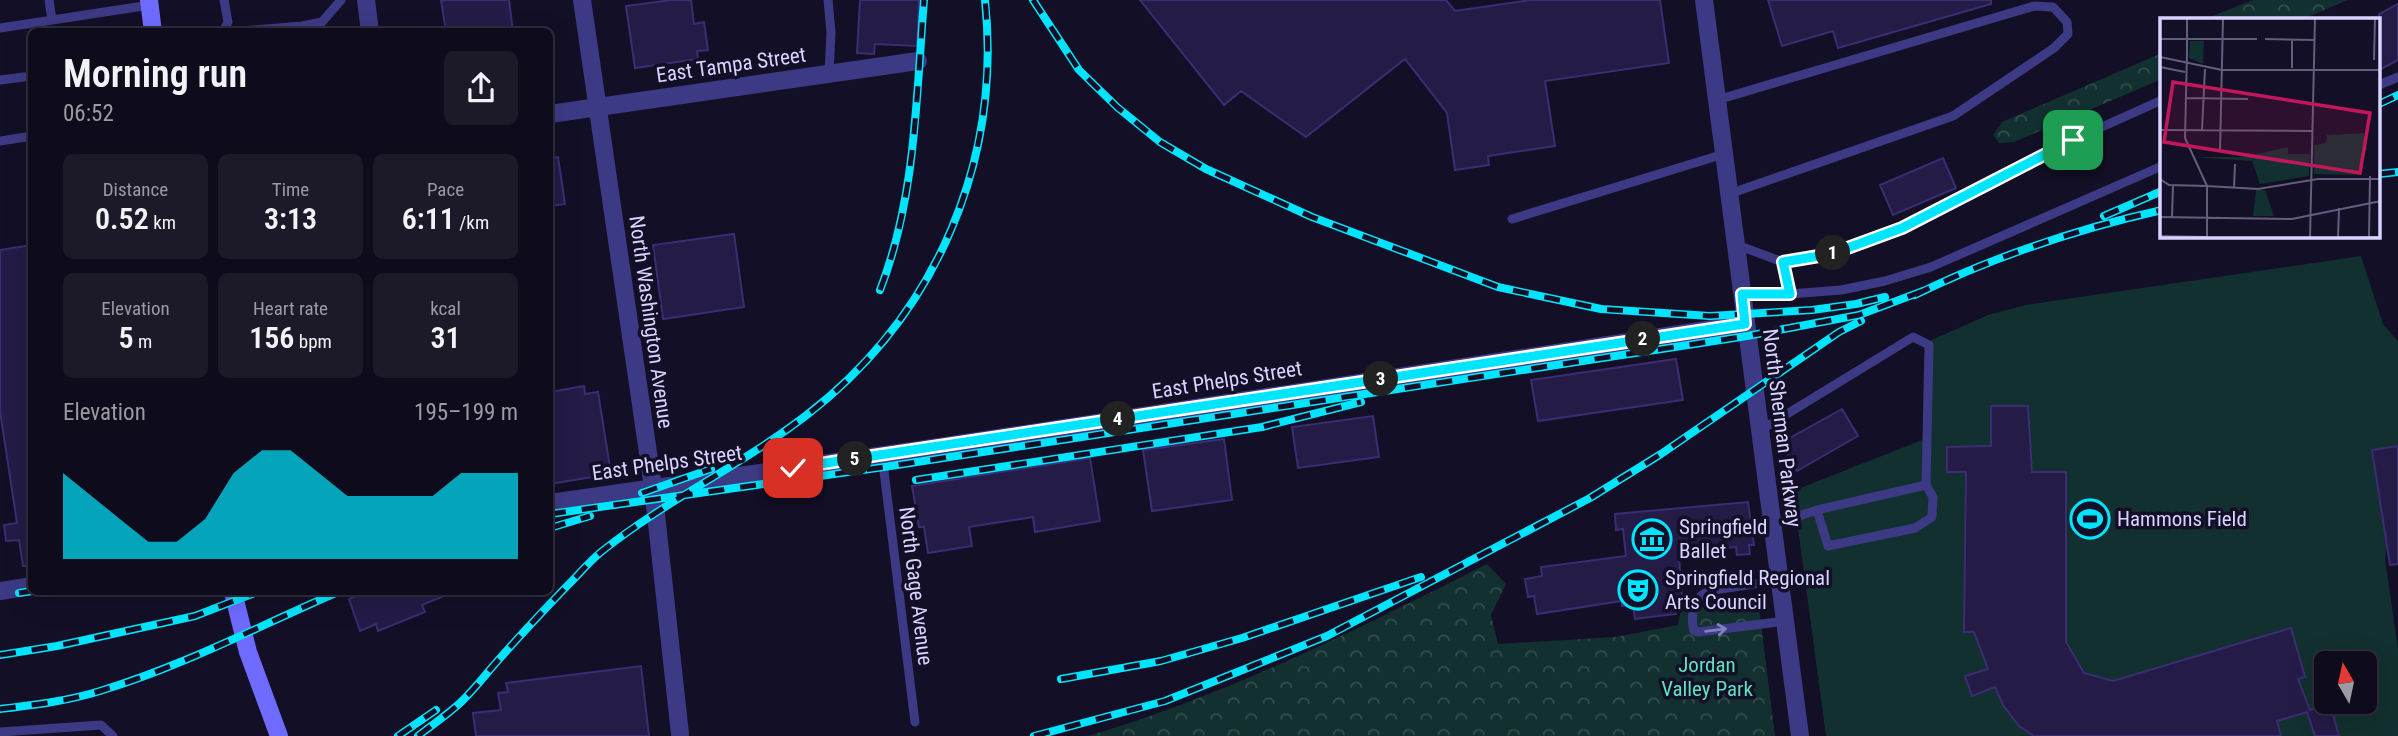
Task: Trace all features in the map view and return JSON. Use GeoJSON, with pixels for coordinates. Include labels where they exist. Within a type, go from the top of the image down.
{"type":"FeatureCollection","features":[{"type":"Feature","properties":{"kind":"main road"},"geometry":{"type":"LineString","coordinates":[[150,2],[153,28]]}},
{"type":"Feature","properties":{"kind":"main road"},"geometry":{"type":"LineString","coordinates":[[234,595],[248,652],[279,736]]}},
{"type":"Feature","properties":{"kind":"street"},"geometry":{"type":"LineString","coordinates":[[366,0],[370,28]]}},
{"type":"Feature","properties":{"kind":"street","name":"North Washington Avenue"},"geometry":{"type":"LineString","coordinates":[[582,0],[653,487],[680,734]]}},
{"type":"Feature","properties":{"kind":"street","name":"North Sherman Parkway"},"geometry":{"type":"LineString","coordinates":[[1704,0],[1800,736]]}},
{"type":"Feature","properties":{"kind":"street","name":"East Tampa Street"},"geometry":{"type":"LineString","coordinates":[[553,114],[918,61]]}},
{"type":"Feature","properties":{"kind":"street","name":"East Phelps Street"},"geometry":{"type":"LineString","coordinates":[[553,503],[1745,324]]}},
{"type":"Feature","properties":{"kind":"street"},"geometry":{"type":"LineString","coordinates":[[0,591],[28,587]]}},
{"type":"Feature","properties":{"kind":"lane"},"geometry":{"type":"LineString","coordinates":[[49,0],[52,20]]}},
{"type":"Feature","properties":{"kind":"lane"},"geometry":{"type":"LineString","coordinates":[[224,0],[228,22],[225,28]]}},
{"type":"Feature","properties":{"kind":"lane"},"geometry":{"type":"LineString","coordinates":[[278,28],[322,22],[341,0]]}},
{"type":"Feature","properties":{"kind":"lane"},"geometry":{"type":"LineString","coordinates":[[828,0],[831,32],[829,74]]}},
{"type":"Feature","properties":{"kind":"lane"},"geometry":{"type":"LineString","coordinates":[[0,27],[150,2]]}},
{"type":"Feature","properties":{"kind":"lane"},"geometry":{"type":"LineString","coordinates":[[1717,100],[2034,6],[2053,7],[2067,22],[2068,34],[2054,48],[1953,117],[1729,194]]}},
{"type":"Feature","properties":{"kind":"lane"},"geometry":{"type":"LineString","coordinates":[[0,80],[28,76]]}},
{"type":"Feature","properties":{"kind":"lane"},"geometry":{"type":"LineString","coordinates":[[2380,85],[2398,77]]}},
{"type":"Feature","properties":{"kind":"lane"},"geometry":{"type":"LineString","coordinates":[[1735,245],[1783,262],[1831,254],[1902,228],[2073,140],[2160,101]]}},
{"type":"Feature","properties":{"kind":"lane"},"geometry":{"type":"LineString","coordinates":[[0,141],[28,137]]}},
{"type":"Feature","properties":{"kind":"lane"},"geometry":{"type":"LineString","coordinates":[[1512,219],[1724,154]]}},
{"type":"Feature","properties":{"kind":"lane"},"geometry":{"type":"LineString","coordinates":[[1742,294],[1841,290],[1885,281],[1931,267],[2160,167]]}},
{"type":"Feature","properties":{"kind":"lane"},"geometry":{"type":"LineString","coordinates":[[1783,262],[1790,294]]}},
{"type":"Feature","properties":{"kind":"lane"},"geometry":{"type":"LineString","coordinates":[[1759,431],[1913,337],[1928,345],[1926,485],[1933,496],[1932,517],[1915,528],[1828,546],[1817,510]]}},
{"type":"Feature","properties":{"kind":"lane","name":"North Gage Avenue"},"geometry":{"type":"LineString","coordinates":[[882,455],[915,722]]}},
{"type":"Feature","properties":{"kind":"lane"},"geometry":{"type":"LineString","coordinates":[[1772,525],[1817,510],[1926,485]]}},
{"type":"Feature","properties":{"kind":"lane"},"geometry":{"type":"LineString","coordinates":[[1779,580],[1708,591],[1699,596],[1694,606],[1692,626],[1694,631],[1699,632],[1785,621]]}},
{"type":"Feature","properties":{"kind":"lane"},"geometry":{"type":"LineString","coordinates":[[0,732],[101,725],[113,736]]}},
{"type":"Feature","properties":{"kind":"green space"},"geometry":{"type":"Polygon","coordinates":[[[2253,0],[2348,0],[2305,18],[2208,18],[2253,0]]]}},
{"type":"Feature","properties":{"kind":"green space"},"geometry":{"type":"Polygon","coordinates":[[[2160,54],[2160,80],[2014,142],[1999,143],[1993,135],[2002,122],[2160,54]]]}},
{"type":"Feature","properties":{"kind":"green space","name":"Hammons Field"},"geometry":{"type":"Polygon","coordinates":[[[2361,256],[2383,324],[2398,341],[2398,446],[2372,450],[2387,546],[2385,559],[2398,649],[2398,736],[1826,736],[1793,491],[1927,438],[1927,342],[1988,315],[2026,305],[2361,256]]]}},
{"type":"Feature","properties":{"kind":"green space","name":"Jordan Valley Park"},"geometry":{"type":"Polygon","coordinates":[[[1487,564],[1506,584],[1491,615],[1498,644],[1616,637],[1678,625],[1681,610],[1758,600],[1775,736],[1088,736],[1140,720],[1241,681],[1341,636],[1487,564]]]}},
{"type":"Feature","properties":{"kind":"building"},"geometry":{"type":"Polygon","coordinates":[[[441,0],[509,0],[512,28],[445,28],[441,0]]]}},
{"type":"Feature","properties":{"kind":"building"},"geometry":{"type":"Polygon","coordinates":[[[691,0],[694,24],[704,22],[708,50],[697,51],[698,59],[635,68],[626,6],[691,0]]]}},
{"type":"Feature","properties":{"kind":"building"},"geometry":{"type":"Polygon","coordinates":[[[860,0],[919,0],[917,46],[875,44],[874,54],[857,53],[860,0]]]}},
{"type":"Feature","properties":{"kind":"building"},"geometry":{"type":"Polygon","coordinates":[[[1140,0],[1446,0],[1455,11],[1531,0],[1660,0],[1669,63],[1545,81],[1555,146],[1488,156],[1489,165],[1455,170],[1447,113],[1405,59],[1306,137],[1241,91],[1224,105],[1140,0]]]}},
{"type":"Feature","properties":{"kind":"building"},"geometry":{"type":"Polygon","coordinates":[[[1768,0],[1991,0],[1991,4],[1838,48],[1833,31],[1782,46],[1768,0]]]}},
{"type":"Feature","properties":{"kind":"building"},"geometry":{"type":"Polygon","coordinates":[[[2398,4],[2398,60],[2380,69],[2380,18],[2379,14],[2398,4]]]}},
{"type":"Feature","properties":{"kind":"building"},"geometry":{"type":"Polygon","coordinates":[[[558,157],[565,204],[553,206],[553,158],[558,157]]]}},
{"type":"Feature","properties":{"kind":"building"},"geometry":{"type":"Polygon","coordinates":[[[1943,158],[1956,188],[1893,215],[1880,185],[1943,158]]]}},
{"type":"Feature","properties":{"kind":"building"},"geometry":{"type":"Polygon","coordinates":[[[734,234],[744,307],[663,319],[653,245],[734,234]]]}},
{"type":"Feature","properties":{"kind":"building"},"geometry":{"type":"Polygon","coordinates":[[[28,246],[28,566],[23,566],[19,540],[6,541],[4,525],[17,523],[0,411],[0,250],[28,246]]]}},
{"type":"Feature","properties":{"kind":"building"},"geometry":{"type":"Polygon","coordinates":[[[1676,359],[1683,400],[1538,421],[1531,380],[1676,359]]]}},
{"type":"Feature","properties":{"kind":"building"},"geometry":{"type":"Polygon","coordinates":[[[584,386],[585,394],[598,392],[611,474],[553,484],[553,391],[584,386]]]}},
{"type":"Feature","properties":{"kind":"building"},"geometry":{"type":"Polygon","coordinates":[[[1991,406],[2028,406],[2032,472],[2066,472],[2066,642],[2084,673],[2113,681],[2291,628],[2305,677],[2298,679],[2310,710],[2314,709],[2314,714],[2333,714],[2339,736],[2315,736],[2307,712],[2277,721],[2281,736],[2034,736],[2019,726],[2003,705],[1995,687],[1972,696],[1965,676],[1988,669],[1974,632],[1964,632],[1966,472],[1947,472],[1947,447],[1991,446],[1991,406]]]}},
{"type":"Feature","properties":{"kind":"building"},"geometry":{"type":"Polygon","coordinates":[[[1842,409],[1858,436],[1797,471],[1781,443],[1842,409]]]}},
{"type":"Feature","properties":{"kind":"building"},"geometry":{"type":"Polygon","coordinates":[[[1373,416],[1379,457],[1298,468],[1292,427],[1373,416]]]}},
{"type":"Feature","properties":{"kind":"building"},"geometry":{"type":"Polygon","coordinates":[[[1224,439],[1232,500],[1152,511],[1143,450],[1224,439]]]}},
{"type":"Feature","properties":{"kind":"building"},"geometry":{"type":"Polygon","coordinates":[[[2398,446],[2398,564],[2390,565],[2372,450],[2398,446]]]}},
{"type":"Feature","properties":{"kind":"building"},"geometry":{"type":"Polygon","coordinates":[[[1090,458],[1100,521],[1035,532],[1033,517],[969,527],[972,546],[928,553],[924,527],[919,527],[912,486],[1090,458]]]}},
{"type":"Feature","properties":{"kind":"building"},"geometry":{"type":"Polygon","coordinates":[[[1748,502],[1754,545],[1749,545],[1750,554],[1737,555],[1736,547],[1697,550],[1679,556],[1682,598],[1674,599],[1676,614],[1635,619],[1633,605],[1622,606],[1622,601],[1537,614],[1534,596],[1528,597],[1525,579],[1542,576],[1541,567],[1626,556],[1623,529],[1616,530],[1615,514],[1748,502]]]}},
{"type":"Feature","properties":{"kind":"building"},"geometry":{"type":"Polygon","coordinates":[[[359,595],[446,595],[422,605],[425,612],[378,631],[376,624],[360,631],[349,599],[359,595]]]}},
{"type":"Feature","properties":{"kind":"building"},"geometry":{"type":"Polygon","coordinates":[[[641,666],[649,736],[476,736],[473,713],[501,710],[498,693],[508,692],[506,683],[641,666]]]}},
{"type":"Feature","properties":{"kind":"railway"},"geometry":{"type":"LineString","coordinates":[[880,290],[892,255],[908,184],[924,0]]}},
{"type":"Feature","properties":{"kind":"railway"},"geometry":{"type":"LineString","coordinates":[[418,736],[466,698],[534,621],[601,552],[651,516],[757,450],[808,414],[853,374],[892,330],[925,282],[951,230],[970,176],[983,119],[988,60],[985,0]]}},
{"type":"Feature","properties":{"kind":"railway"},"geometry":{"type":"LineString","coordinates":[[1033,0],[1079,70],[1117,107],[1160,142],[1206,169],[1312,217],[1498,287],[1601,309],[1710,316],[1812,310],[1885,297]]}},
{"type":"Feature","properties":{"kind":"railway"},"geometry":{"type":"LineString","coordinates":[[2380,104],[2398,95]]}},
{"type":"Feature","properties":{"kind":"railway"},"geometry":{"type":"LineString","coordinates":[[2380,174],[2398,172]]}},
{"type":"Feature","properties":{"kind":"railway"},"geometry":{"type":"LineString","coordinates":[[2104,216],[2160,192]]}},
{"type":"Feature","properties":{"kind":"railway"},"geometry":{"type":"LineString","coordinates":[[1915,295],[2036,245],[2160,211]]}},
{"type":"Feature","properties":{"kind":"railway"},"geometry":{"type":"LineString","coordinates":[[553,514],[884,467],[1747,336],[1859,315],[1923,291]]}},
{"type":"Feature","properties":{"kind":"railway"},"geometry":{"type":"LineString","coordinates":[[1034,736],[1165,701],[1327,636],[1590,498],[1661,454],[1839,332],[1861,321]]}},
{"type":"Feature","properties":{"kind":"railway"},"geometry":{"type":"LineString","coordinates":[[916,480],[1262,427],[1361,402]]}},
{"type":"Feature","properties":{"kind":"railway"},"geometry":{"type":"LineString","coordinates":[[642,493],[711,469]]}},
{"type":"Feature","properties":{"kind":"railway"},"geometry":{"type":"LineString","coordinates":[[553,527],[590,516]]}},
{"type":"Feature","properties":{"kind":"railway"},"geometry":{"type":"LineString","coordinates":[[1061,679],[1161,661],[1242,638],[1421,577]]}},
{"type":"Feature","properties":{"kind":"railway"},"geometry":{"type":"LineString","coordinates":[[19,593],[28,592]]}},
{"type":"Feature","properties":{"kind":"railway"},"geometry":{"type":"LineString","coordinates":[[0,655],[57,646],[195,616],[249,595]]}},
{"type":"Feature","properties":{"kind":"railway"},"geometry":{"type":"LineString","coordinates":[[0,709],[76,697],[131,681],[191,658],[331,595]]}},
{"type":"Feature","properties":{"kind":"railway"},"geometry":{"type":"LineString","coordinates":[[398,736],[436,710]]}},
{"type":"Feature","properties":{"kind":"place","name":"Hammons Field"},"geometry":{"type":"Point","coordinates":[2090,519]}},
{"type":"Feature","properties":{"kind":"place","name":"Springfield Ballet"},"geometry":{"type":"Point","coordinates":[1652,539]}},
{"type":"Feature","properties":{"kind":"place","name":"Springfield Regional Arts Council"},"geometry":{"type":"Point","coordinates":[1638,590]}},
{"type":"Feature","properties":{"kind":"route"},"geometry":{"type":"LineString","coordinates":[[793,468],[1745,324],[1742,294],[1790,294],[1783,262],[1831,254],[1902,228],[2073,140]]}}]}
